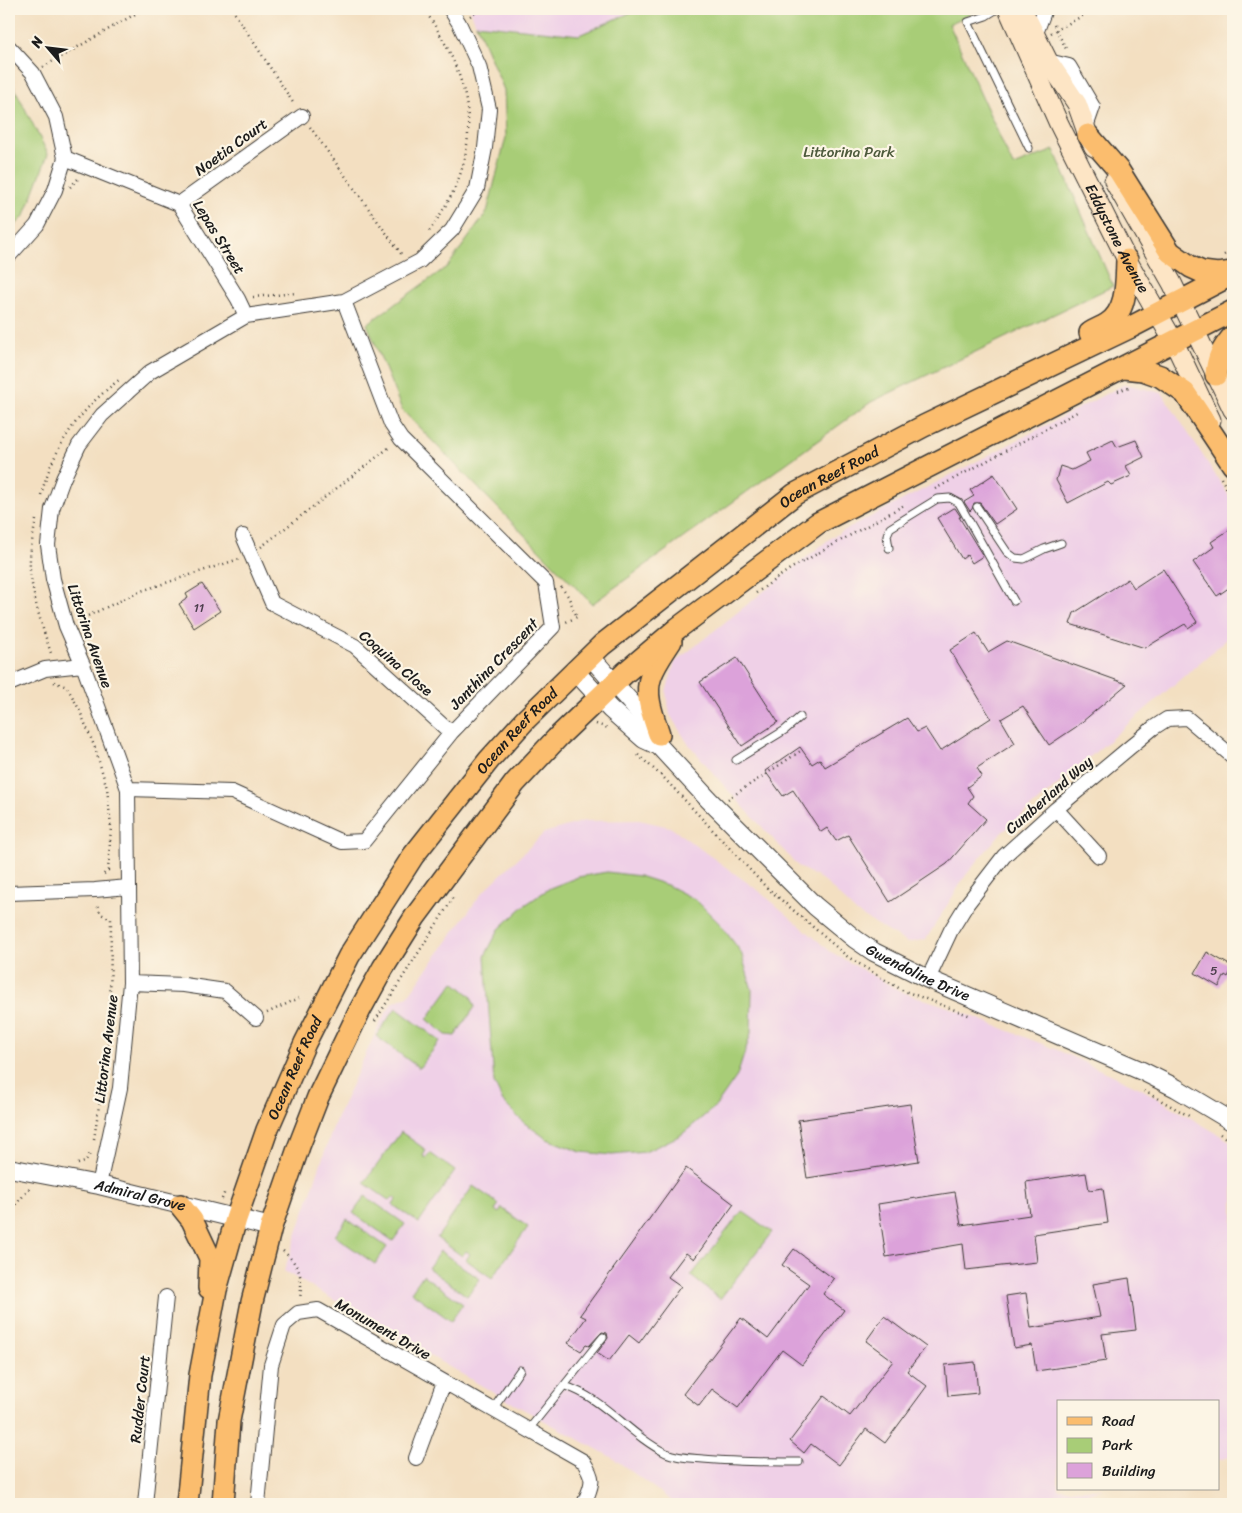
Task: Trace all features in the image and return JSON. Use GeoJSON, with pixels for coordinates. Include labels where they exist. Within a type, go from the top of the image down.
{"type":"FeatureCollection","features":[{"type":"Feature","properties":{"kind":"main road","name":"Eddystone Avenue"},"geometry":{"type":"LineString","coordinates":[[1008,9],[1059,124],[1126,260],[1174,342],[1233,465]]}},
{"type":"Feature","properties":{"kind":"main road","name":"Eddystone Avenue"},"geometry":{"type":"LineString","coordinates":[[1022,9],[1048,61],[1077,104],[1087,131],[1181,300],[1233,410]]}},
{"type":"Feature","properties":{"kind":"main road"},"geometry":{"type":"LineString","coordinates":[[1059,124],[1087,131],[1119,171],[1170,252],[1191,267],[1202,272],[1233,273]]}},
{"type":"Feature","properties":{"kind":"main road"},"geometry":{"type":"LineString","coordinates":[[924,426],[986,385],[1108,324],[1123,303],[1126,260]]}},
{"type":"Feature","properties":{"kind":"main road","name":"Ocean Reef Road"},"geometry":{"type":"LineString","coordinates":[[187,1504],[200,1375],[216,1290],[236,1219],[267,1130],[305,1043],[349,956],[413,856],[477,775],[526,719],[602,644],[795,494],[924,426],[1233,273]]}},
{"type":"Feature","properties":{"kind":"main road"},"geometry":{"type":"LineString","coordinates":[[223,1504],[229,1421],[252,1302],[271,1227],[299,1146],[322,1089],[360,1010],[410,924],[445,874],[515,782],[558,737],[608,697],[678,628],[818,523],[1233,311]]}},
{"type":"Feature","properties":{"kind":"main road"},"geometry":{"type":"LineString","coordinates":[[1216,375],[1219,356],[1233,336]]}},
{"type":"Feature","properties":{"kind":"main road"},"geometry":{"type":"LineString","coordinates":[[1124,368],[1143,370],[1160,376],[1185,393],[1233,465]]}},
{"type":"Feature","properties":{"kind":"main road"},"geometry":{"type":"LineString","coordinates":[[659,740],[650,710],[649,689],[651,676],[678,628]]}},
{"type":"Feature","properties":{"kind":"main road"},"geometry":{"type":"LineString","coordinates":[[180,1205],[192,1220],[210,1258],[205,1350]]}},
{"type":"Feature","properties":{"kind":"street","name":"Littorina Avenue"},"geometry":{"type":"LineString","coordinates":[[99,1185],[120,1088],[130,983],[128,789],[83,665],[66,626],[53,579],[48,545],[52,509],[63,479],[79,445],[102,415],[150,372],[246,316],[344,301],[420,261],[452,230],[477,189],[485,148],[489,109],[479,66],[459,23],[450,9]]}},
{"type":"Feature","properties":{"kind":"street"},"geometry":{"type":"LineString","coordinates":[[1036,38],[1045,9]]}},
{"type":"Feature","properties":{"kind":"street"},"geometry":{"type":"LineString","coordinates":[[9,47],[33,72],[56,117],[65,158],[55,190],[37,225],[9,256]]}},
{"type":"Feature","properties":{"kind":"street","name":"Noetia Court"},"geometry":{"type":"LineString","coordinates":[[179,204],[302,116]]}},
{"type":"Feature","properties":{"kind":"street","name":"Lepas Street"},"geometry":{"type":"LineString","coordinates":[[65,158],[179,204],[238,299],[246,316]]}},
{"type":"Feature","properties":{"kind":"street","name":"Janthina Crescent"},"geometry":{"type":"LineString","coordinates":[[128,789],[232,792],[342,842],[364,841],[451,733],[553,627],[546,583],[401,439],[391,424],[344,301]]}},
{"type":"Feature","properties":{"kind":"street","name":"Coquina Close"},"geometry":{"type":"LineString","coordinates":[[243,536],[272,603],[355,646],[451,733]]}},
{"type":"Feature","properties":{"kind":"street","name":"Gwendoline Drive"},"geometry":{"type":"LineString","coordinates":[[590,656],[608,697],[644,739],[659,740]]}},
{"type":"Feature","properties":{"kind":"street"},"geometry":{"type":"LineString","coordinates":[[9,684],[45,669],[83,665]]}},
{"type":"Feature","properties":{"kind":"street","name":"Gwendoline Drive"},"geometry":{"type":"LineString","coordinates":[[574,670],[659,740],[709,800],[815,906],[855,939],[874,952],[928,979],[1142,1071],[1176,1088],[1233,1122]]}},
{"type":"Feature","properties":{"kind":"street","name":"Cumberland Way"},"geometry":{"type":"LineString","coordinates":[[928,979],[951,930],[980,885],[1004,856],[1056,809],[1152,728],[1167,719],[1187,718],[1233,757]]}},
{"type":"Feature","properties":{"kind":"street"},"geometry":{"type":"LineString","coordinates":[[1056,809],[1099,856]]}},
{"type":"Feature","properties":{"kind":"street"},"geometry":{"type":"LineString","coordinates":[[9,893],[128,887]]}},
{"type":"Feature","properties":{"kind":"street"},"geometry":{"type":"LineString","coordinates":[[130,983],[184,985],[226,991],[256,1018]]}},
{"type":"Feature","properties":{"kind":"street","name":"Admiral Grove"},"geometry":{"type":"LineString","coordinates":[[9,1172],[99,1185],[271,1227]]}},
{"type":"Feature","properties":{"kind":"street","name":"Rudder Court"},"geometry":{"type":"LineString","coordinates":[[145,1504],[166,1297]]}},
{"type":"Feature","properties":{"kind":"street","name":"Monument Drive"},"geometry":{"type":"LineString","coordinates":[[298,1313],[318,1310],[583,1460],[592,1476],[592,1486],[584,1504]]}},
{"type":"Feature","properties":{"kind":"street"},"geometry":{"type":"LineString","coordinates":[[258,1504],[271,1365],[284,1324],[298,1313]]}},
{"type":"Feature","properties":{"kind":"street"},"geometry":{"type":"LineString","coordinates":[[416,1458],[444,1382]]}},
{"type":"Feature","properties":{"kind":"lane"},"geometry":{"type":"LineString","coordinates":[[997,9],[986,16],[968,22],[1029,148]]}},
{"type":"Feature","properties":{"kind":"lane"},"geometry":{"type":"LineString","coordinates":[[889,548],[887,535],[890,528],[937,499],[950,498],[959,503],[1014,601]]}},
{"type":"Feature","properties":{"kind":"lane"},"geometry":{"type":"LineString","coordinates":[[977,506],[1007,552],[1015,558],[1024,559],[1061,543]]}},
{"type":"Feature","properties":{"kind":"lane"},"geometry":{"type":"LineString","coordinates":[[736,760],[785,730],[800,717]]}},
{"type":"Feature","properties":{"kind":"lane"},"geometry":{"type":"LineString","coordinates":[[529,1430],[604,1337]]}},
{"type":"Feature","properties":{"kind":"lane"},"geometry":{"type":"LineString","coordinates":[[493,1410],[520,1370]]}},
{"type":"Feature","properties":{"kind":"lane"},"geometry":{"type":"LineString","coordinates":[[564,1386],[580,1390],[666,1453],[679,1457],[740,1462],[799,1462]]}},
{"type":"Feature","properties":{"kind":"path"},"geometry":{"type":"LineString","coordinates":[[33,72],[144,9]]}},
{"type":"Feature","properties":{"kind":"path"},"geometry":{"type":"LineString","coordinates":[[232,9],[302,116],[410,266]]}},
{"type":"Feature","properties":{"kind":"path"},"geometry":{"type":"LineString","coordinates":[[424,9],[448,48],[458,72],[464,91],[469,132],[460,176],[452,195],[427,235]]}},
{"type":"Feature","properties":{"kind":"path"},"geometry":{"type":"LineString","coordinates":[[473,14],[481,9]]}},
{"type":"Feature","properties":{"kind":"path"},"geometry":{"type":"LineString","coordinates":[[1036,38],[1095,9]]}},
{"type":"Feature","properties":{"kind":"path"},"geometry":{"type":"LineString","coordinates":[[238,299],[244,295],[252,298],[298,293]]}},
{"type":"Feature","properties":{"kind":"path"},"geometry":{"type":"LineString","coordinates":[[41,496],[45,480],[68,433],[81,413],[98,395],[119,380]]}},
{"type":"Feature","properties":{"kind":"path"},"geometry":{"type":"LineString","coordinates":[[36,518],[30,569],[38,611],[52,653],[45,662],[47,679],[67,687],[79,709],[95,748],[107,788],[111,827],[108,870],[97,882],[95,890],[96,901],[101,914],[111,920],[110,1031],[91,1153],[86,1162],[76,1165]]}},
{"type":"Feature","properties":{"kind":"path"},"geometry":{"type":"LineString","coordinates":[[559,584],[568,596],[577,617]]}},
{"type":"Feature","properties":{"kind":"path"},"geometry":{"type":"LineString","coordinates":[[594,723],[608,697]]}},
{"type":"Feature","properties":{"kind":"path"},"geometry":{"type":"LineString","coordinates":[[724,796],[727,800],[802,750]]}},
{"type":"Feature","properties":{"kind":"path"},"geometry":{"type":"LineString","coordinates":[[373,1024],[457,892]]}},
{"type":"Feature","properties":{"kind":"path"},"geometry":{"type":"LineString","coordinates":[[256,1018],[299,998]]}},
{"type":"Feature","properties":{"kind":"path"},"geometry":{"type":"LineString","coordinates":[[9,1229],[16,1204],[32,1186]]}},
{"type":"Feature","properties":{"kind":"path"},"geometry":{"type":"LineString","coordinates":[[279,1258],[282,1250],[295,1262],[300,1273],[302,1286],[298,1313]]}},
{"type":"Feature","properties":{"kind":"shaded area"},"geometry":{"type":"Polygon","coordinates":[[[470,9],[639,9],[579,35],[476,24],[470,9]]]}},
{"type":"Feature","properties":{"kind":"shaded area"},"geometry":{"type":"Polygon","coordinates":[[[1125,384],[1162,393],[1233,502],[1233,634],[999,835],[966,875],[926,939],[908,943],[857,913],[823,880],[799,867],[725,787],[687,742],[670,715],[666,692],[675,662],[832,537],[1125,384]]]}},
{"type":"Feature","properties":{"kind":"shaded area"},"geometry":{"type":"Polygon","coordinates":[[[639,820],[670,827],[759,891],[831,952],[902,992],[948,1007],[1055,1049],[1140,1088],[1233,1143],[1233,1456],[1220,1459],[1220,1400],[1057,1400],[1057,1490],[1099,1490],[1042,1504],[676,1504],[613,1458],[503,1398],[284,1271],[336,1119],[380,1023],[392,1003],[408,996],[481,894],[544,833],[584,821],[639,820]]]}},
{"type":"Feature","properties":{"kind":"green space","name":"Littorina Park"},"geometry":{"type":"Polygon","coordinates":[[[639,9],[981,9],[949,24],[1013,166],[1054,150],[1113,286],[871,402],[592,604],[402,410],[367,324],[448,266],[487,212],[506,137],[504,90],[476,24],[579,35],[639,9]]]}},
{"type":"Feature","properties":{"kind":"green space"},"geometry":{"type":"Polygon","coordinates":[[[9,77],[48,154],[25,215],[9,232],[9,77]]]}},
{"type":"Feature","properties":{"kind":"green space"},"geometry":{"type":"Polygon","coordinates":[[[607,872],[639,876],[667,885],[696,900],[720,924],[741,952],[752,990],[751,1033],[737,1076],[716,1106],[681,1135],[645,1152],[612,1155],[581,1152],[547,1139],[523,1122],[503,1102],[494,1083],[485,956],[499,929],[525,905],[550,888],[578,877],[607,872]]]}},
{"type":"Feature","properties":{"kind":"green space"},"geometry":{"type":"Polygon","coordinates":[[[454,982],[471,996],[475,1007],[455,1036],[446,1035],[427,1019],[454,982]]]}},
{"type":"Feature","properties":{"kind":"green space"},"geometry":{"type":"Polygon","coordinates":[[[396,1008],[440,1041],[419,1068],[376,1036],[396,1008]]]}},
{"type":"Feature","properties":{"kind":"green space"},"geometry":{"type":"Polygon","coordinates":[[[401,1132],[426,1150],[423,1156],[426,1158],[430,1153],[455,1171],[419,1223],[393,1205],[397,1199],[393,1197],[390,1201],[364,1183],[401,1132]]]}},
{"type":"Feature","properties":{"kind":"green space"},"geometry":{"type":"Polygon","coordinates":[[[473,1186],[499,1204],[495,1210],[499,1213],[502,1208],[528,1227],[492,1278],[466,1260],[470,1254],[466,1251],[462,1256],[437,1238],[473,1186]]]}},
{"type":"Feature","properties":{"kind":"green space"},"geometry":{"type":"Polygon","coordinates":[[[365,1196],[405,1224],[393,1241],[353,1213],[365,1196]]]}},
{"type":"Feature","properties":{"kind":"green space"},"geometry":{"type":"Polygon","coordinates":[[[742,1211],[772,1232],[720,1299],[691,1276],[742,1211]]]}},
{"type":"Feature","properties":{"kind":"green space"},"geometry":{"type":"Polygon","coordinates":[[[347,1219],[387,1247],[375,1264],[335,1236],[347,1219]]]}},
{"type":"Feature","properties":{"kind":"green space"},"geometry":{"type":"Polygon","coordinates":[[[440,1251],[480,1279],[467,1296],[428,1268],[440,1251]]]}},
{"type":"Feature","properties":{"kind":"green space"},"geometry":{"type":"Polygon","coordinates":[[[423,1275],[463,1304],[451,1321],[411,1292],[423,1275]]]}},
{"type":"Feature","properties":{"kind":"building"},"geometry":{"type":"Polygon","coordinates":[[[1113,440],[1117,447],[1136,440],[1144,457],[1126,466],[1131,476],[1111,485],[1108,482],[1068,503],[1056,480],[1060,466],[1072,470],[1090,461],[1086,453],[1113,440]]]}},
{"type":"Feature","properties":{"kind":"building"},"geometry":{"type":"Polygon","coordinates":[[[994,474],[1017,509],[995,524],[980,503],[974,503],[970,511],[964,502],[974,496],[970,490],[994,474]]]}},
{"type":"Feature","properties":{"kind":"building"},"geometry":{"type":"Polygon","coordinates":[[[953,508],[961,517],[959,517],[983,556],[972,563],[967,555],[962,559],[937,518],[953,508]]]}},
{"type":"Feature","properties":{"kind":"building"},"geometry":{"type":"Polygon","coordinates":[[[1229,530],[1233,535],[1233,585],[1217,596],[1193,562],[1214,547],[1211,542],[1229,530]]]}},
{"type":"Feature","properties":{"kind":"building"},"geometry":{"type":"Polygon","coordinates":[[[1163,569],[1197,622],[1188,628],[1185,624],[1145,648],[1070,624],[1074,613],[1128,579],[1134,588],[1163,569]]]}},
{"type":"Feature","properties":{"kind":"building"},"geometry":{"type":"Polygon","coordinates":[[[202,584],[220,611],[194,628],[179,604],[188,598],[186,594],[202,584]]]}},
{"type":"Feature","properties":{"kind":"building"},"geometry":{"type":"Polygon","coordinates":[[[976,633],[988,652],[1007,641],[1127,684],[1076,727],[1049,745],[1023,706],[1001,719],[1015,743],[977,768],[982,776],[967,787],[973,796],[968,803],[986,819],[947,864],[890,902],[848,835],[836,841],[827,828],[821,832],[793,790],[783,796],[765,771],[800,747],[812,764],[820,759],[825,767],[907,718],[917,732],[925,728],[940,751],[991,718],[950,650],[976,633]]]}},
{"type":"Feature","properties":{"kind":"building"},"geometry":{"type":"Polygon","coordinates":[[[737,658],[778,722],[742,746],[700,682],[737,658]]]}},
{"type":"Feature","properties":{"kind":"building"},"geometry":{"type":"Polygon","coordinates":[[[1207,952],[1233,967],[1228,977],[1225,975],[1219,987],[1195,973],[1207,952]]]}},
{"type":"Feature","properties":{"kind":"building"},"geometry":{"type":"Polygon","coordinates":[[[910,1104],[919,1161],[807,1178],[798,1120],[910,1104]]]}},
{"type":"Feature","properties":{"kind":"building"},"geometry":{"type":"Polygon","coordinates":[[[686,1168],[734,1204],[694,1259],[686,1253],[668,1277],[681,1286],[639,1343],[629,1335],[609,1361],[597,1353],[608,1338],[607,1333],[602,1332],[589,1346],[586,1345],[581,1351],[568,1343],[586,1318],[580,1315],[686,1168]]]}},
{"type":"Feature","properties":{"kind":"building"},"geometry":{"type":"Polygon","coordinates":[[[1086,1173],[1089,1190],[1103,1188],[1108,1223],[1034,1234],[1037,1262],[966,1270],[963,1244],[886,1257],[878,1204],[955,1192],[961,1225],[1030,1215],[1026,1182],[1086,1173]]]}},
{"type":"Feature","properties":{"kind":"building"},"geometry":{"type":"Polygon","coordinates":[[[794,1249],[834,1279],[823,1294],[844,1310],[802,1365],[782,1350],[738,1408],[712,1389],[699,1406],[683,1394],[741,1318],[768,1339],[809,1284],[782,1265],[794,1249]]]}},
{"type":"Feature","properties":{"kind":"building"},"geometry":{"type":"Polygon","coordinates":[[[1129,1278],[1136,1330],[1102,1334],[1106,1361],[1036,1371],[1032,1345],[1014,1348],[1006,1296],[1026,1293],[1031,1328],[1100,1317],[1093,1284],[1129,1278]]]}},
{"type":"Feature","properties":{"kind":"building"},"geometry":{"type":"Polygon","coordinates":[[[884,1316],[926,1347],[907,1371],[927,1386],[885,1443],[866,1429],[839,1465],[811,1444],[804,1453],[790,1441],[824,1396],[850,1416],[893,1361],[866,1341],[884,1316]]]}},
{"type":"Feature","properties":{"kind":"building"},"geometry":{"type":"Polygon","coordinates":[[[975,1362],[978,1393],[948,1396],[945,1365],[975,1362]]]}}]}
